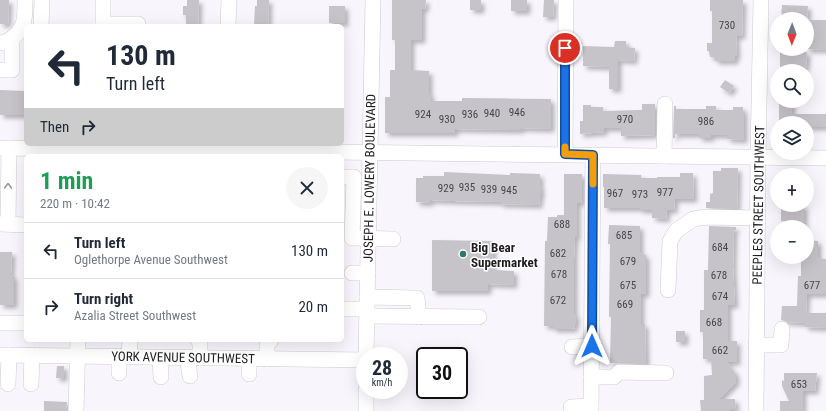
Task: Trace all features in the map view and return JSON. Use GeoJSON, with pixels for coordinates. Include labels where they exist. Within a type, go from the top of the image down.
{"type":"FeatureCollection","features":[{"type":"Feature","properties":{"kind":"street"},"geometry":{"type":"LineString","coordinates":[[0,70],[12,70],[6,41],[18,33],[25,21],[25,0]]}},
{"type":"Feature","properties":{"kind":"street"},"geometry":{"type":"LineString","coordinates":[[41,24],[42,0]]}},
{"type":"Feature","properties":{"kind":"street"},"geometry":{"type":"LineString","coordinates":[[103,0],[103,24]]}},
{"type":"Feature","properties":{"kind":"street"},"geometry":{"type":"LineString","coordinates":[[228,24],[229,0]]}},
{"type":"Feature","properties":{"kind":"street","name":"JOSEPH E. LOWERY BOULEVARD"},"geometry":{"type":"LineString","coordinates":[[366,347],[373,0]]}},
{"type":"Feature","properties":{"kind":"street"},"geometry":{"type":"LineString","coordinates":[[565,154],[566,0]]}},
{"type":"Feature","properties":{"kind":"street","name":"PEEPLES STREET SOUTHWEST"},"geometry":{"type":"LineString","coordinates":[[756,411],[757,218],[761,0]]}},
{"type":"Feature","properties":{"kind":"street"},"geometry":{"type":"LineString","coordinates":[[664,156],[665,104]]}},
{"type":"Feature","properties":{"kind":"street"},"geometry":{"type":"LineString","coordinates":[[24,225],[4,224],[4,148],[38,146],[147,147],[224,148],[310,154],[565,154],[826,158]]}},
{"type":"Feature","properties":{"kind":"street"},"geometry":{"type":"LineString","coordinates":[[571,407],[591,409],[593,155]]}},
{"type":"Feature","properties":{"kind":"street"},"geometry":{"type":"LineString","coordinates":[[344,176],[354,177],[352,238],[393,239]]}},
{"type":"Feature","properties":{"kind":"street"},"geometry":{"type":"LineString","coordinates":[[668,290],[670,241],[676,230],[693,219],[708,217],[757,218]]}},
{"type":"Feature","properties":{"kind":"street"},"geometry":{"type":"LineString","coordinates":[[352,273],[368,273]]}},
{"type":"Feature","properties":{"kind":"street"},"geometry":{"type":"LineString","coordinates":[[344,309],[367,307],[417,298],[419,317],[479,317]]}},
{"type":"Feature","properties":{"kind":"street"},"geometry":{"type":"LineString","coordinates":[[0,323],[24,323]]}},
{"type":"Feature","properties":{"kind":"street"},"geometry":{"type":"LineString","coordinates":[[756,345],[781,345],[782,329]]}},
{"type":"Feature","properties":{"kind":"street"},"geometry":{"type":"LineString","coordinates":[[76,411],[78,342]]}},
{"type":"Feature","properties":{"kind":"street"},"geometry":{"type":"LineString","coordinates":[[119,373],[129,342]]}},
{"type":"Feature","properties":{"kind":"street"},"geometry":{"type":"LineString","coordinates":[[190,376],[200,342]]}},
{"type":"Feature","properties":{"kind":"street","name":"YORK AVENUE SOUTHWEST"},"geometry":{"type":"LineString","coordinates":[[5,355],[77,356],[104,352],[124,356],[194,358],[220,365],[249,358],[266,346],[356,359]]}},
{"type":"Feature","properties":{"kind":"street"},"geometry":{"type":"LineString","coordinates":[[572,347],[592,346]]}},
{"type":"Feature","properties":{"kind":"street"},"geometry":{"type":"LineString","coordinates":[[5,355],[8,384]]}},
{"type":"Feature","properties":{"kind":"street"},"geometry":{"type":"LineString","coordinates":[[30,384],[32,355]]}},
{"type":"Feature","properties":{"kind":"street"},"geometry":{"type":"LineString","coordinates":[[160,357],[161,377]]}},
{"type":"Feature","properties":{"kind":"street"},"geometry":{"type":"LineString","coordinates":[[249,358],[249,374]]}},
{"type":"Feature","properties":{"kind":"street"},"geometry":{"type":"LineString","coordinates":[[591,377],[614,377],[619,372],[666,373]]}},
{"type":"Feature","properties":{"kind":"street"},"geometry":{"type":"LineString","coordinates":[[364,399],[366,411]]}},
{"type":"Feature","properties":{"kind":"building"},"geometry":{"type":"Polygon","coordinates":[[[0,0],[9,0],[8,24],[0,24],[0,0]]]}},
{"type":"Feature","properties":{"kind":"building"},"geometry":{"type":"Polygon","coordinates":[[[187,0],[199,0],[198,24],[186,24],[186,15],[183,15],[183,6],[187,6],[187,0]]]}},
{"type":"Feature","properties":{"kind":"building"},"geometry":{"type":"Polygon","coordinates":[[[257,0],[269,0],[268,24],[254,24],[255,6],[257,6],[257,0]]]}},
{"type":"Feature","properties":{"kind":"building"},"geometry":{"type":"Polygon","coordinates":[[[392,0],[426,0],[425,9],[422,9],[422,40],[411,40],[411,70],[429,71],[429,94],[431,94],[431,101],[462,101],[462,98],[551,99],[551,129],[455,129],[455,133],[385,133],[385,97],[390,97],[390,70],[395,70],[395,40],[392,40],[392,0]]]}},
{"type":"Feature","properties":{"kind":"building"},"geometry":{"type":"Polygon","coordinates":[[[470,0],[481,0],[481,10],[470,10],[470,0]]]}},
{"type":"Feature","properties":{"kind":"building"},"geometry":{"type":"Polygon","coordinates":[[[511,0],[527,0],[527,11],[511,11],[511,0]]]}},
{"type":"Feature","properties":{"kind":"building"},"geometry":{"type":"Polygon","coordinates":[[[544,0],[554,0],[553,17],[543,17],[544,0]]]}},
{"type":"Feature","properties":{"kind":"building"},"geometry":{"type":"Polygon","coordinates":[[[710,0],[743,0],[742,36],[736,36],[737,56],[735,56],[735,61],[715,61],[715,57],[710,57],[709,51],[707,51],[707,43],[712,43],[712,11],[710,11],[710,0]]]}},
{"type":"Feature","properties":{"kind":"building"},"geometry":{"type":"Polygon","coordinates":[[[782,5],[808,6],[808,12],[782,12],[782,5]]]}},
{"type":"Feature","properties":{"kind":"building"},"geometry":{"type":"Polygon","coordinates":[[[329,6],[345,6],[345,23],[329,23],[329,6]]]}},
{"type":"Feature","properties":{"kind":"building"},"geometry":{"type":"Polygon","coordinates":[[[814,20],[826,20],[826,50],[814,49],[814,20]]]}},
{"type":"Feature","properties":{"kind":"building"},"geometry":{"type":"Polygon","coordinates":[[[615,41],[626,41],[626,47],[635,48],[634,61],[618,60],[618,89],[609,89],[609,67],[583,66],[583,46],[614,47],[615,41]]]}},
{"type":"Feature","properties":{"kind":"building"},"geometry":{"type":"Polygon","coordinates":[[[780,56],[807,56],[806,64],[780,64],[780,56]]]}},
{"type":"Feature","properties":{"kind":"building"},"geometry":{"type":"Polygon","coordinates":[[[725,80],[734,86],[729,93],[720,87],[725,80]]]}},
{"type":"Feature","properties":{"kind":"building"},"geometry":{"type":"Polygon","coordinates":[[[0,90],[24,91],[24,115],[0,115],[0,90]]]}},
{"type":"Feature","properties":{"kind":"building"},"geometry":{"type":"Polygon","coordinates":[[[642,104],[655,104],[655,135],[621,136],[621,128],[604,128],[604,132],[580,134],[580,121],[583,121],[583,105],[603,107],[603,111],[642,110],[642,104]]]}},
{"type":"Feature","properties":{"kind":"building"},"geometry":{"type":"Polygon","coordinates":[[[674,106],[676,106],[676,109],[706,109],[706,106],[716,106],[716,110],[733,110],[733,107],[743,107],[744,140],[727,139],[727,135],[711,135],[711,138],[699,138],[699,134],[675,134],[675,138],[673,138],[674,106]]]}},
{"type":"Feature","properties":{"kind":"building"},"geometry":{"type":"Polygon","coordinates":[[[779,108],[792,108],[792,114],[826,114],[826,127],[814,127],[814,116],[779,116],[779,108]]]}},
{"type":"Feature","properties":{"kind":"building"},"geometry":{"type":"Polygon","coordinates":[[[721,168],[738,168],[737,209],[706,208],[706,202],[710,202],[710,194],[713,193],[713,171],[721,171],[721,168]]]}},
{"type":"Feature","properties":{"kind":"building"},"geometry":{"type":"Polygon","coordinates":[[[444,172],[510,175],[510,173],[540,174],[541,195],[539,205],[500,204],[500,202],[430,200],[430,203],[416,202],[416,178],[423,178],[423,176],[444,176],[444,172]]]}},
{"type":"Feature","properties":{"kind":"building"},"geometry":{"type":"Polygon","coordinates":[[[680,173],[693,173],[694,199],[675,199],[674,210],[667,210],[666,219],[652,218],[652,210],[640,210],[640,208],[604,208],[603,174],[641,175],[641,178],[657,178],[680,177],[680,173]]]}},
{"type":"Feature","properties":{"kind":"building"},"geometry":{"type":"Polygon","coordinates":[[[564,174],[582,174],[581,203],[577,203],[577,237],[575,237],[574,258],[574,314],[576,314],[576,324],[574,324],[575,328],[571,329],[553,329],[553,326],[544,326],[545,241],[547,241],[548,217],[564,215],[564,174]]]}},
{"type":"Feature","properties":{"kind":"building"},"geometry":{"type":"Polygon","coordinates":[[[781,212],[804,212],[804,220],[781,220],[781,212]]]}},
{"type":"Feature","properties":{"kind":"building"},"geometry":{"type":"Polygon","coordinates":[[[609,225],[640,226],[640,252],[643,252],[643,255],[646,255],[646,294],[641,294],[641,324],[645,324],[646,364],[610,363],[611,317],[609,317],[609,225]]]}},
{"type":"Feature","properties":{"kind":"building"},"geometry":{"type":"Polygon","coordinates":[[[709,226],[736,227],[736,230],[734,230],[733,267],[735,305],[728,305],[728,341],[737,341],[737,362],[727,362],[736,374],[736,382],[719,399],[735,399],[736,409],[730,409],[730,411],[701,411],[700,400],[704,400],[704,376],[712,375],[711,359],[703,359],[703,332],[700,332],[700,310],[704,310],[704,270],[708,270],[709,226]]]}},
{"type":"Feature","properties":{"kind":"building","name":"Big Bear Supermarket"},"geometry":{"type":"Polygon","coordinates":[[[432,240],[493,241],[493,270],[514,271],[514,285],[488,284],[488,291],[432,291],[432,240]]]}},
{"type":"Feature","properties":{"kind":"building"},"geometry":{"type":"Polygon","coordinates":[[[814,241],[818,241],[818,257],[821,257],[821,259],[826,259],[826,294],[807,294],[806,313],[826,313],[826,328],[805,327],[805,323],[781,320],[782,306],[797,306],[798,276],[801,276],[801,264],[814,264],[814,241]]]}},
{"type":"Feature","properties":{"kind":"building"},"geometry":{"type":"Polygon","coordinates":[[[0,252],[12,252],[11,275],[14,276],[14,304],[12,305],[0,305],[0,252]]]}},
{"type":"Feature","properties":{"kind":"building"},"geometry":{"type":"Polygon","coordinates":[[[676,331],[685,331],[685,342],[676,342],[676,331]]]}},
{"type":"Feature","properties":{"kind":"building"},"geometry":{"type":"Polygon","coordinates":[[[57,366],[64,366],[64,378],[56,378],[57,366]]]}},
{"type":"Feature","properties":{"kind":"building"},"geometry":{"type":"Polygon","coordinates":[[[784,373],[817,373],[815,391],[803,391],[803,411],[780,411],[780,401],[789,401],[782,386],[782,380],[784,381],[784,373]]]}},
{"type":"Feature","properties":{"kind":"building"},"geometry":{"type":"Polygon","coordinates":[[[44,401],[67,402],[66,411],[44,411],[44,401]]]}},
{"type":"Feature","properties":{"kind":"slow traffic"},"geometry":{"type":"LineString","coordinates":[[565,147],[565,154],[593,155],[593,184]]}},
{"type":"Feature","properties":{"kind":"place","name":"Big Bear Supermarket"},"geometry":{"type":"Point","coordinates":[463,254]}},
{"type":"Feature","properties":{"kind":"route"},"geometry":{"type":"LineString","coordinates":[[565,48],[565,154],[593,155],[592,346]]}}]}
